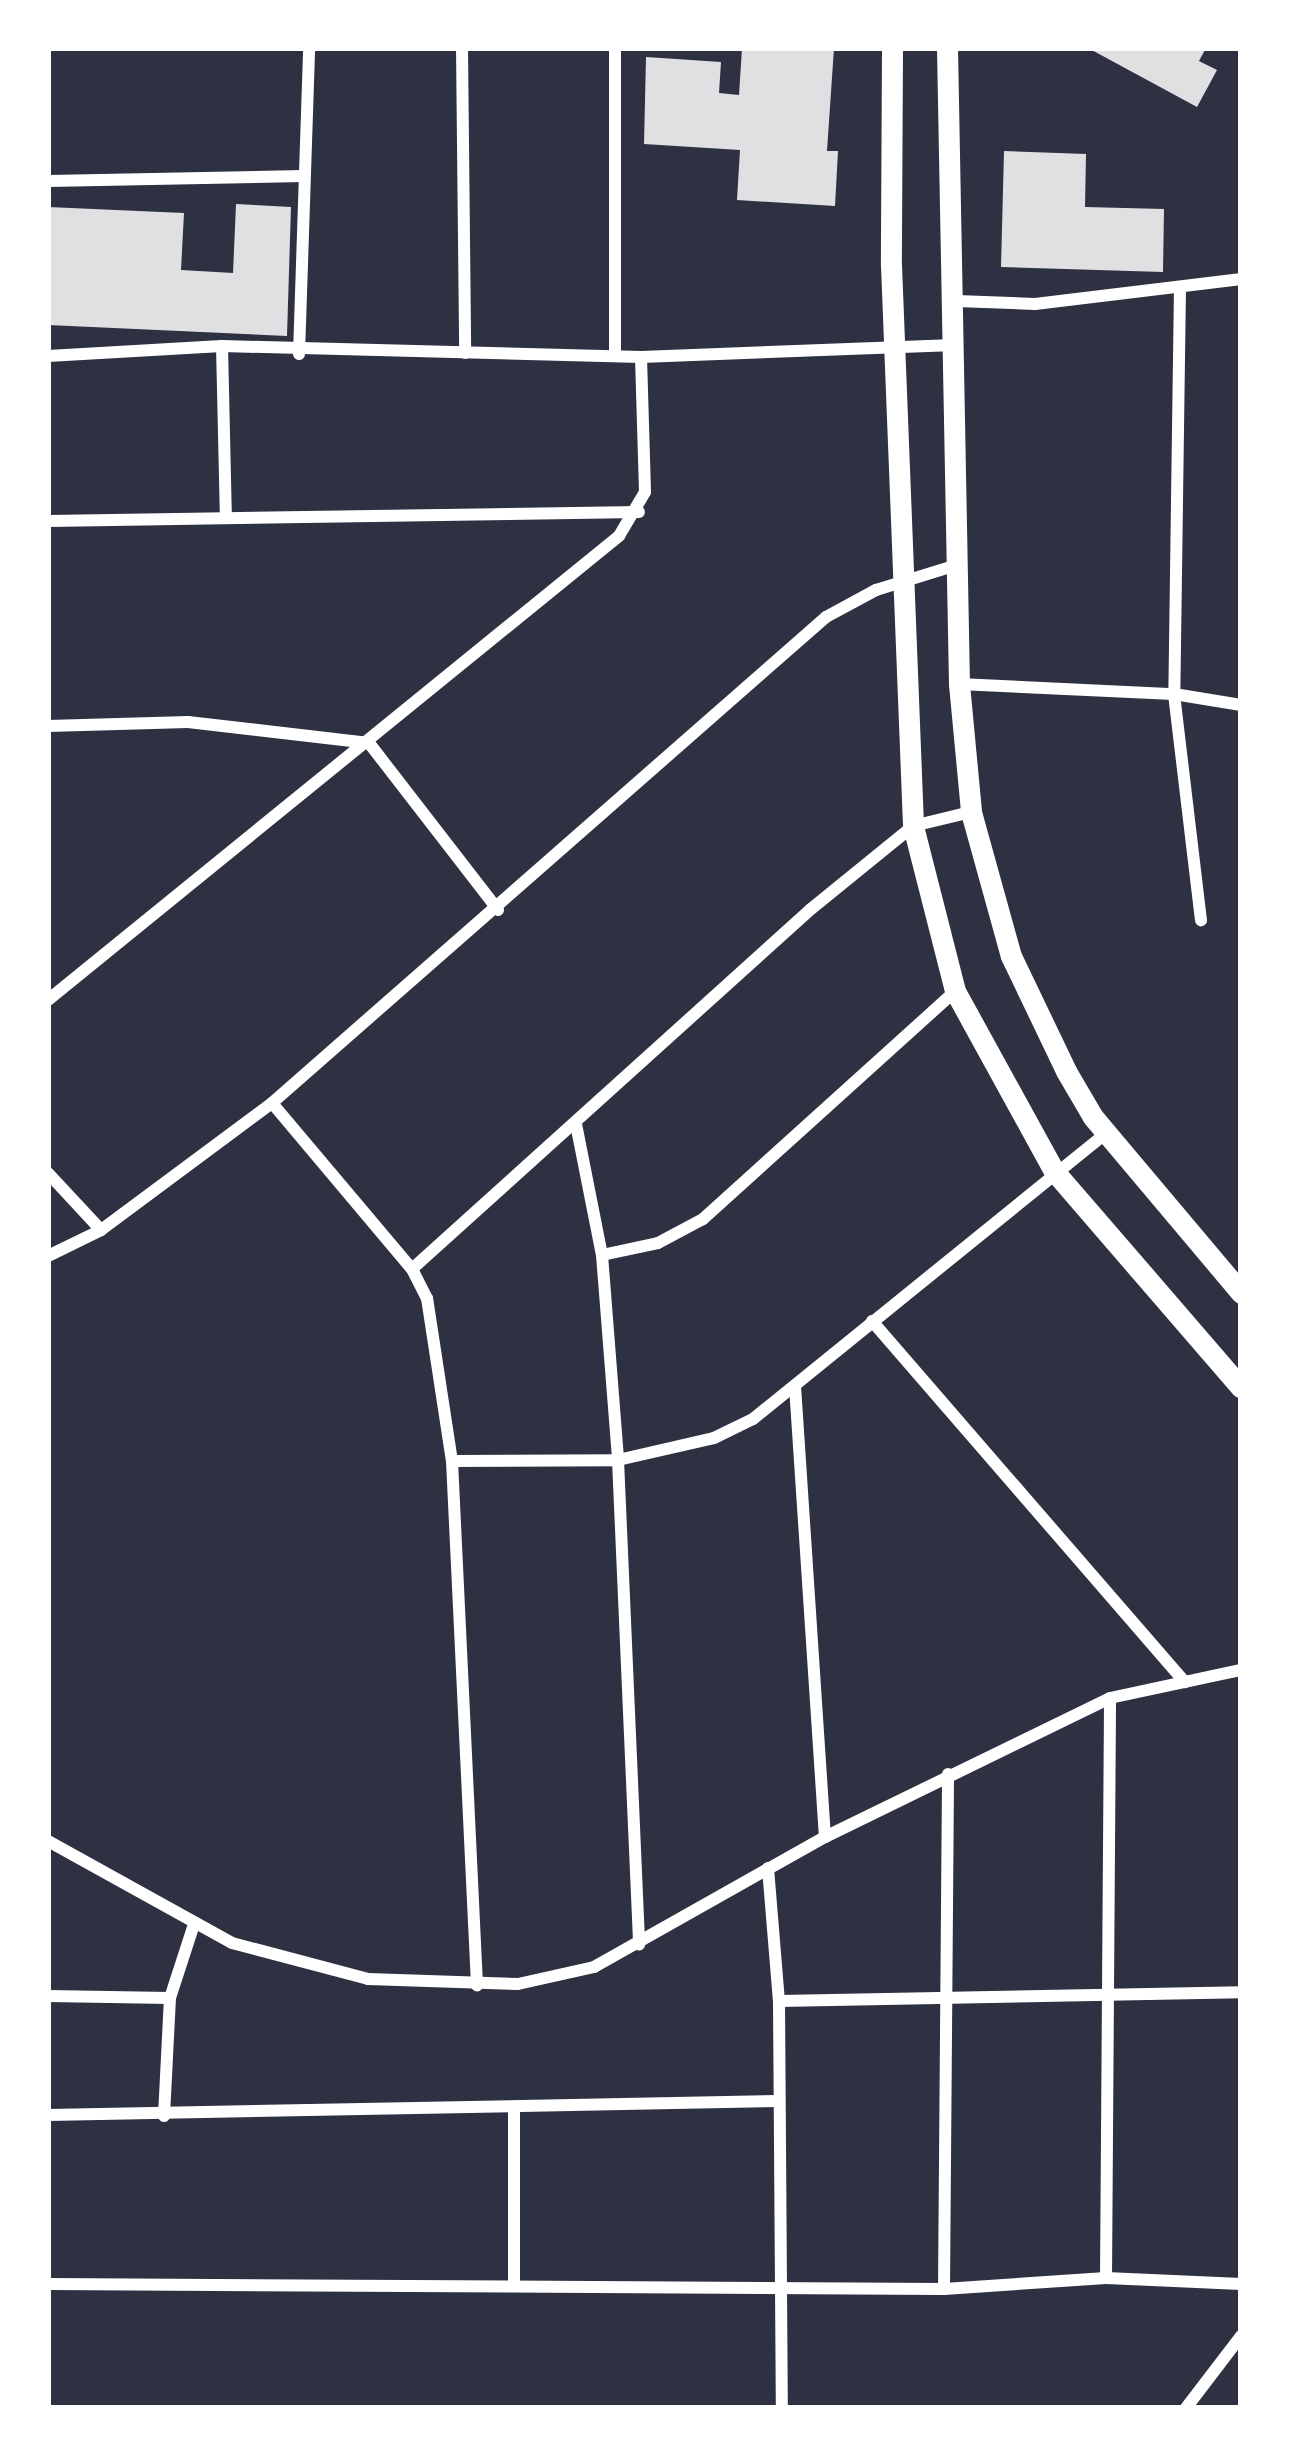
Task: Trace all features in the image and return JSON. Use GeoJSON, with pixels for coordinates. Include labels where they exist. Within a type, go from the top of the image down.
{"type":"FeatureCollection","features":[{"type":"Feature","properties":{"kind":"street"},"geometry":{"type":"LineString","coordinates":[[299,354],[309,48]]}},
{"type":"Feature","properties":{"kind":"street"},"geometry":{"type":"LineString","coordinates":[[462,48],[465,353]]}},
{"type":"Feature","properties":{"kind":"street"},"geometry":{"type":"LineString","coordinates":[[615,48],[615,356]]}},
{"type":"Feature","properties":{"kind":"street"},"geometry":{"type":"LineString","coordinates":[[892,48],[902,581],[913,826],[955,992],[1054,1171],[1241,1388]]}},
{"type":"Feature","properties":{"kind":"street"},"geometry":{"type":"LineString","coordinates":[[946,48],[957,301],[959,684],[971,812],[1012,956],[1106,1133],[1241,1293]]}},
{"type":"Feature","properties":{"kind":"street"},"geometry":{"type":"LineString","coordinates":[[48,181],[304,176]]}},
{"type":"Feature","properties":{"kind":"street"},"geometry":{"type":"LineString","coordinates":[[957,301],[1035,304],[1241,279]]}},
{"type":"Feature","properties":{"kind":"street"},"geometry":{"type":"LineString","coordinates":[[1180,286],[1174,694],[1201,920]]}},
{"type":"Feature","properties":{"kind":"street"},"geometry":{"type":"LineString","coordinates":[[48,356],[222,346],[299,354],[641,357],[956,345]]}},
{"type":"Feature","properties":{"kind":"street"},"geometry":{"type":"LineString","coordinates":[[222,346],[226,516]]}},
{"type":"Feature","properties":{"kind":"street"},"geometry":{"type":"LineString","coordinates":[[48,1000],[369,743],[642,507],[641,357]]}},
{"type":"Feature","properties":{"kind":"street"},"geometry":{"type":"LineString","coordinates":[[48,520],[642,507]]}},
{"type":"Feature","properties":{"kind":"street"},"geometry":{"type":"LineString","coordinates":[[48,1256],[101,1230],[272,1103],[826,617],[902,581],[957,565]]}},
{"type":"Feature","properties":{"kind":"street"},"geometry":{"type":"LineString","coordinates":[[959,684],[1174,694],[1241,705]]}},
{"type":"Feature","properties":{"kind":"street"},"geometry":{"type":"LineString","coordinates":[[48,726],[188,722],[369,743],[497,910]]}},
{"type":"Feature","properties":{"kind":"street"},"geometry":{"type":"LineString","coordinates":[[412,1269],[913,826],[971,812]]}},
{"type":"Feature","properties":{"kind":"street"},"geometry":{"type":"LineString","coordinates":[[602,1255],[658,1243],[704,1219],[955,992]]}},
{"type":"Feature","properties":{"kind":"street"},"geometry":{"type":"LineString","coordinates":[[272,1103],[412,1269],[427,1298],[452,1461],[477,1985]]}},
{"type":"Feature","properties":{"kind":"street"},"geometry":{"type":"LineString","coordinates":[[576,1124],[602,1255],[619,1460],[639,1946]]}},
{"type":"Feature","properties":{"kind":"street"},"geometry":{"type":"LineString","coordinates":[[452,1461],[619,1460],[714,1438],[795,1386],[1106,1133]]}},
{"type":"Feature","properties":{"kind":"street"},"geometry":{"type":"LineString","coordinates":[[48,1173],[101,1230]]}},
{"type":"Feature","properties":{"kind":"street"},"geometry":{"type":"LineString","coordinates":[[872,1322],[1186,1682]]}},
{"type":"Feature","properties":{"kind":"street"},"geometry":{"type":"LineString","coordinates":[[795,1386],[825,1837]]}},
{"type":"Feature","properties":{"kind":"street"},"geometry":{"type":"LineString","coordinates":[[48,1841],[232,1943],[368,1979],[477,1985],[562,1977],[639,1946],[825,1837],[1110,1698],[1241,1670]]}},
{"type":"Feature","properties":{"kind":"street"},"geometry":{"type":"LineString","coordinates":[[1106,2278],[1110,1698]]}},
{"type":"Feature","properties":{"kind":"street"},"geometry":{"type":"LineString","coordinates":[[944,2289],[951,1997],[948,1774]]}},
{"type":"Feature","properties":{"kind":"street"},"geometry":{"type":"LineString","coordinates":[[768,1868],[779,2001],[782,2408]]}},
{"type":"Feature","properties":{"kind":"street"},"geometry":{"type":"LineString","coordinates":[[164,2116],[170,1998],[194,1924]]}},
{"type":"Feature","properties":{"kind":"street"},"geometry":{"type":"LineString","coordinates":[[779,2001],[1241,1992]]}},
{"type":"Feature","properties":{"kind":"street"},"geometry":{"type":"LineString","coordinates":[[48,1996],[170,1998]]}},
{"type":"Feature","properties":{"kind":"street"},"geometry":{"type":"LineString","coordinates":[[48,2115],[778,2102]]}},
{"type":"Feature","properties":{"kind":"street"},"geometry":{"type":"LineString","coordinates":[[514,2108],[514,2282]]}},
{"type":"Feature","properties":{"kind":"street"},"geometry":{"type":"LineString","coordinates":[[48,2284],[514,2282],[944,2289],[1106,2278],[1241,2284]]}},
{"type":"Feature","properties":{"kind":"street"},"geometry":{"type":"LineString","coordinates":[[1186,2408],[1241,2336]]}},
{"type":"Feature","properties":{"kind":"building"},"geometry":{"type":"Polygon","coordinates":[[[742,48],[834,48],[827,151],[838,151],[835,206],[737,200],[740,150],[644,144],[646,57],[721,62],[719,93],[739,95],[742,48]]]}},
{"type":"Feature","properties":{"kind":"building"},"geometry":{"type":"Polygon","coordinates":[[[1088,48],[1206,48],[1199,61],[1217,70],[1197,107],[1088,48]]]}},
{"type":"Feature","properties":{"kind":"building"},"geometry":{"type":"Polygon","coordinates":[[[1004,151],[1086,154],[1085,207],[1164,209],[1163,272],[1001,267],[1004,151]]]}},
{"type":"Feature","properties":{"kind":"building"},"geometry":{"type":"Polygon","coordinates":[[[236,204],[291,207],[287,336],[48,325],[48,207],[184,213],[181,270],[233,273],[236,204]]]}}]}
